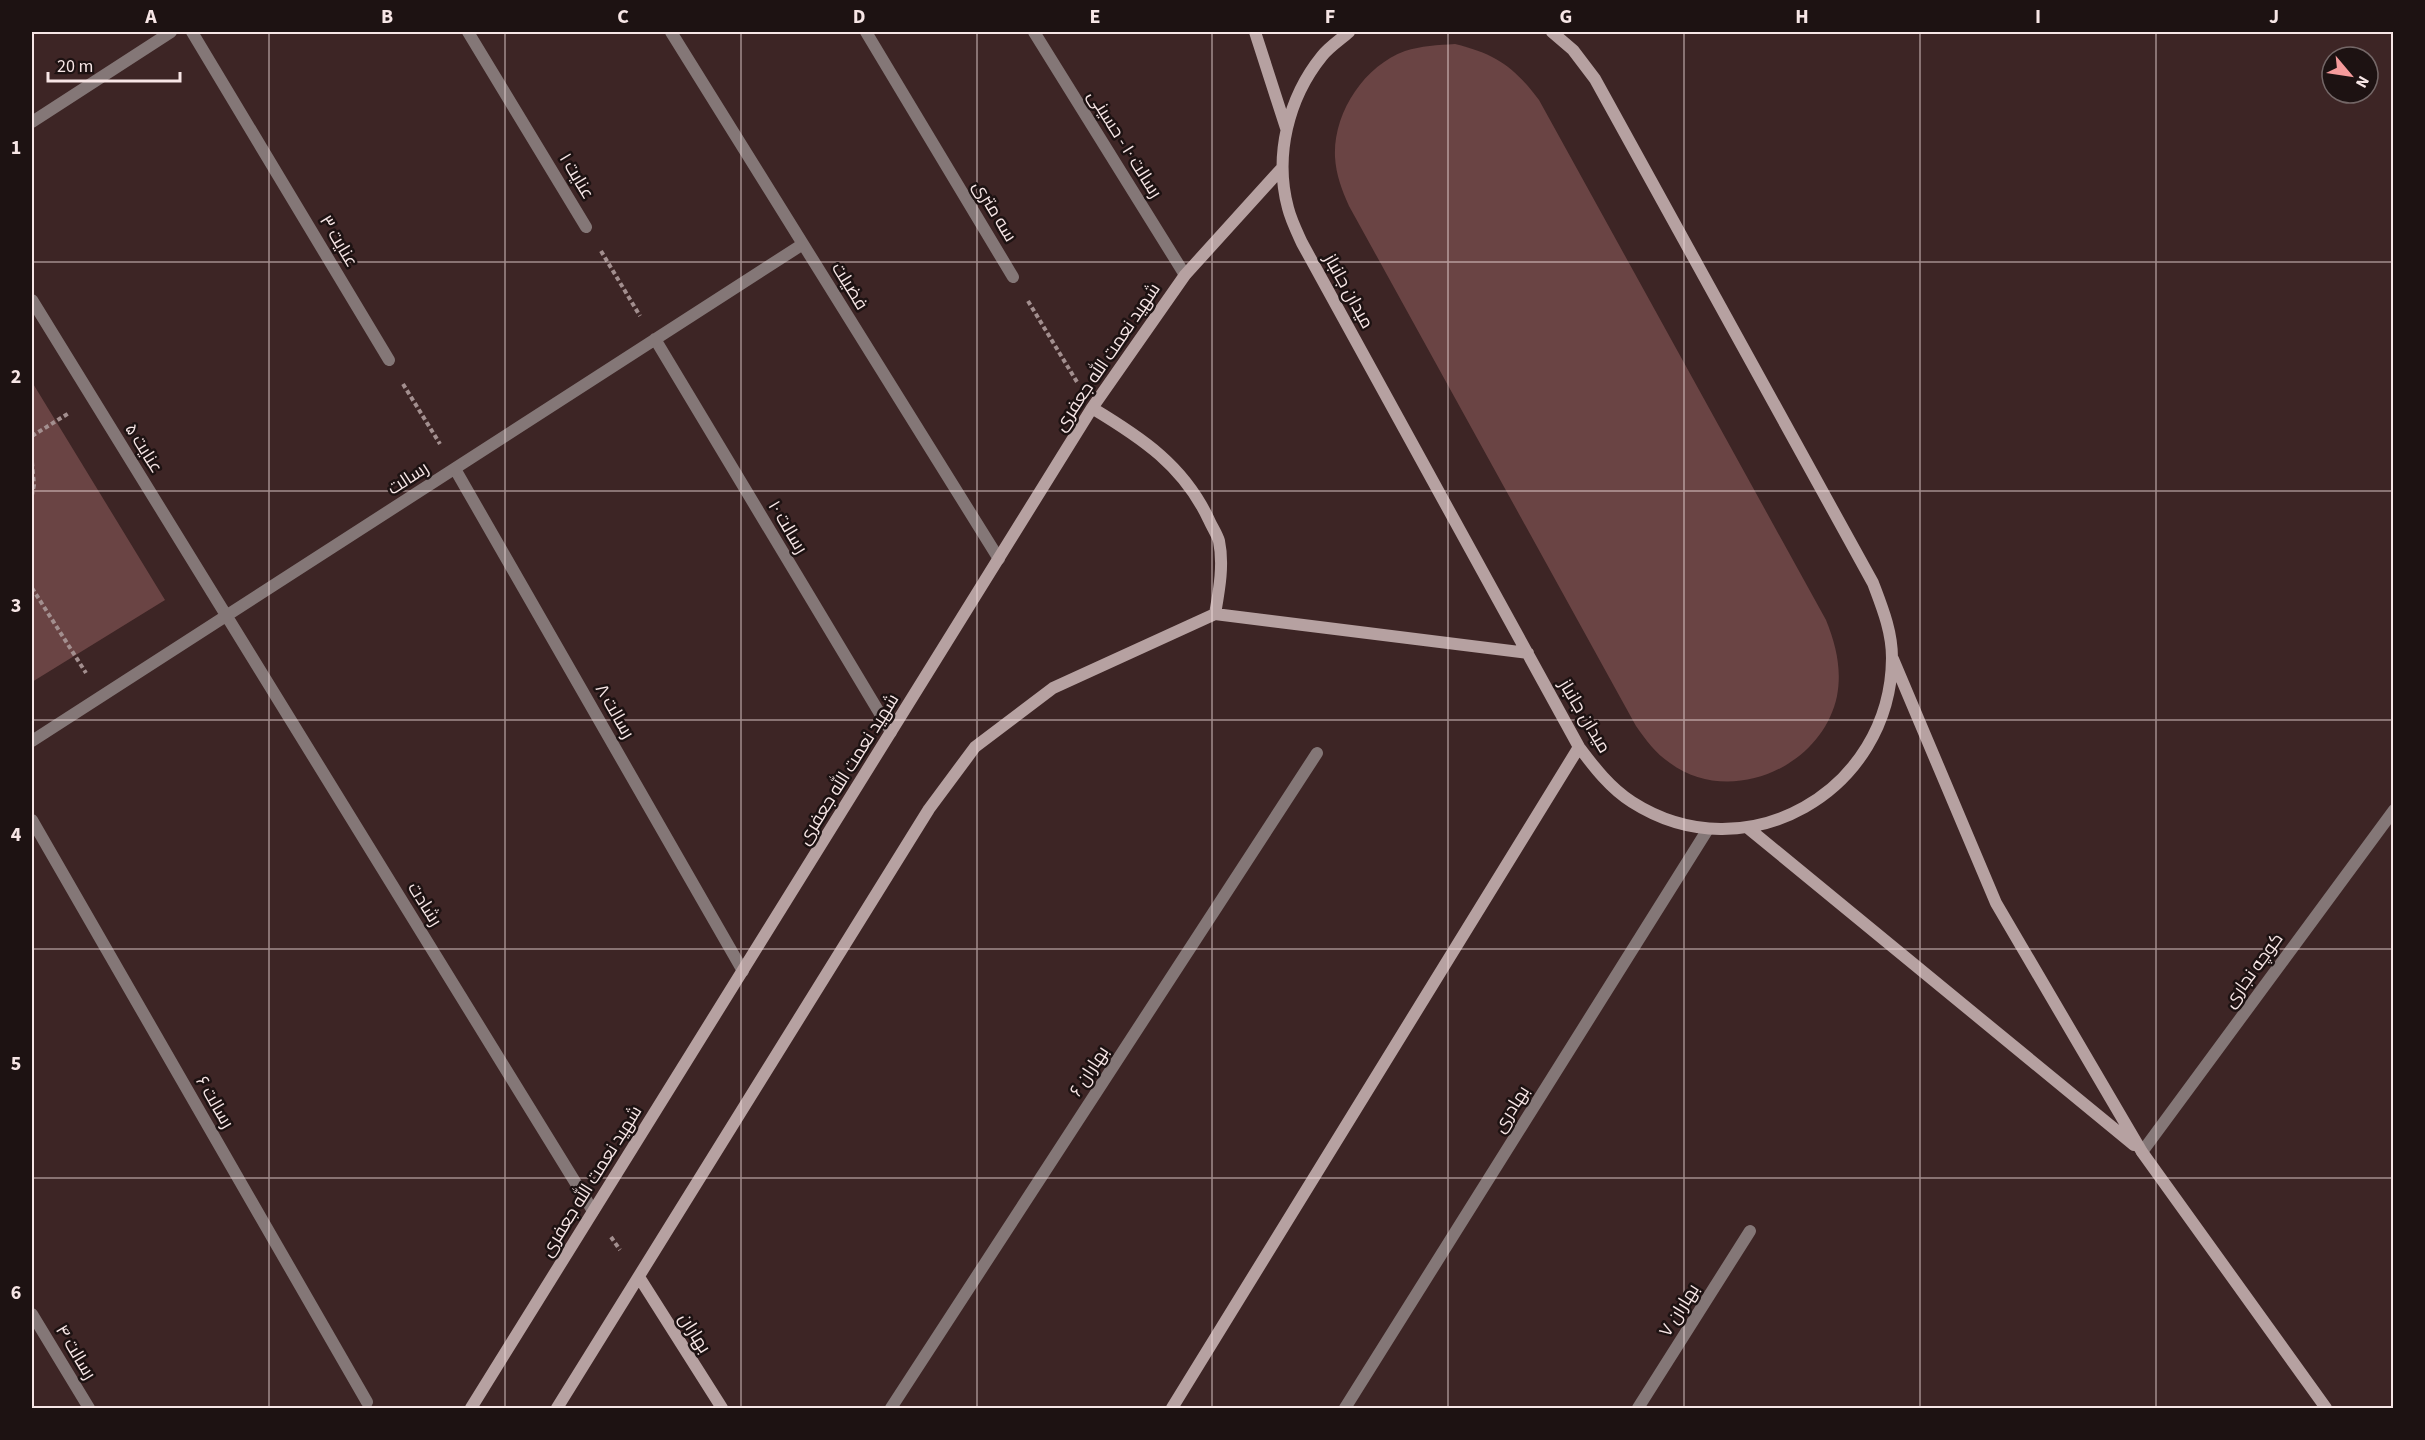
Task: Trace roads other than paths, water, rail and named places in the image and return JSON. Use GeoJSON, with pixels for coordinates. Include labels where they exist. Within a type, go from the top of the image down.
{"type":"FeatureCollection","features":[{"type":"Feature","properties":{"kind":"main road"},"geometry":{"type":"LineString","coordinates":[[1256,32],[1286,128]]}},
{"type":"Feature","properties":{"kind":"main road","name":"میدان جانباز"},"geometry":{"type":"LineString","coordinates":[[1349,32],[1322,56],[1300,90],[1286,128],[1282,168],[1288,209],[1302,243],[1579,747],[1601,776],[1632,802],[1668,820],[1708,829],[1748,828],[1787,818],[1822,798],[1852,770],[1875,736],[1888,698],[1892,657],[1886,617],[1873,583],[1595,79],[1573,50],[1552,32]]}},
{"type":"Feature","properties":{"kind":"main road","name":"شهید نعمت الله جعفری"},"geometry":{"type":"LineString","coordinates":[[471,1408],[1092,408],[1185,275],[1282,168]]}},
{"type":"Feature","properties":{"kind":"main road"},"geometry":{"type":"LineString","coordinates":[[1092,408],[1136,434],[1170,462],[1202,505],[1219,541],[1221,581],[1215,614]]}},
{"type":"Feature","properties":{"kind":"main road"},"geometry":{"type":"LineString","coordinates":[[557,1408],[929,809],[975,747],[1053,688],[1215,614],[1528,654]]}},
{"type":"Feature","properties":{"kind":"main road"},"geometry":{"type":"LineString","coordinates":[[1892,657],[1996,903],[2142,1152],[2326,1408]]}},
{"type":"Feature","properties":{"kind":"main road"},"geometry":{"type":"LineString","coordinates":[[1173,1408],[1579,747]]}},
{"type":"Feature","properties":{"kind":"main road"},"geometry":{"type":"LineString","coordinates":[[1748,828],[2142,1152]]}},
{"type":"Feature","properties":{"kind":"main road","name":"بهاران"},"geometry":{"type":"LineString","coordinates":[[639,1277],[722,1408]]}},
{"type":"Feature","properties":{"kind":"street"},"geometry":{"type":"LineString","coordinates":[[32,122],[171,32]]}},
{"type":"Feature","properties":{"kind":"street","name":"عنایت ۳"},"geometry":{"type":"LineString","coordinates":[[192,32],[389,360]]}},
{"type":"Feature","properties":{"kind":"street","name":"عنایت ۱"},"geometry":{"type":"LineString","coordinates":[[468,32],[586,227]]}},
{"type":"Feature","properties":{"kind":"street","name":"فضیلت"},"geometry":{"type":"LineString","coordinates":[[671,32],[999,559]]}},
{"type":"Feature","properties":{"kind":"street","name":"سه متری"},"geometry":{"type":"LineString","coordinates":[[866,32],[1013,277]]}},
{"type":"Feature","properties":{"kind":"street","name":"رسالت ۱۰ - حسینی"},"geometry":{"type":"LineString","coordinates":[[1035,32],[1185,275]]}},
{"type":"Feature","properties":{"kind":"street","name":"رسالت"},"geometry":{"type":"LineString","coordinates":[[32,741],[803,244]]}},
{"type":"Feature","properties":{"kind":"street","name":"عنایت ۵"},"geometry":{"type":"LineString","coordinates":[[32,300],[226,615]]}},
{"type":"Feature","properties":{"kind":"street","name":"رسالت ۱۰"},"geometry":{"type":"LineString","coordinates":[[655,339],[891,732]]}},
{"type":"Feature","properties":{"kind":"street","name":"رسالت ۸"},"geometry":{"type":"LineString","coordinates":[[455,469],[743,971]]}},
{"type":"Feature","properties":{"kind":"street","name":"رشادت"},"geometry":{"type":"LineString","coordinates":[[226,615],[593,1211]]}},
{"type":"Feature","properties":{"kind":"street","name":"بهاران ۶"},"geometry":{"type":"LineString","coordinates":[[891,1408],[1317,753]]}},
{"type":"Feature","properties":{"kind":"street","name":"کوچه نجاری"},"geometry":{"type":"LineString","coordinates":[[2142,1152],[2394,810]]}},
{"type":"Feature","properties":{"kind":"street","name":"رسالت ۶"},"geometry":{"type":"LineString","coordinates":[[32,820],[367,1402]]}},
{"type":"Feature","properties":{"kind":"street","name":"بهادری"},"geometry":{"type":"LineString","coordinates":[[1344,1408],[1708,829]]}},
{"type":"Feature","properties":{"kind":"street","name":"بهاران ۷"},"geometry":{"type":"LineString","coordinates":[[1638,1408],[1750,1231]]}},
{"type":"Feature","properties":{"kind":"street","name":"رسالت ۴"},"geometry":{"type":"LineString","coordinates":[[32,1314],[89,1408]]}}]}
